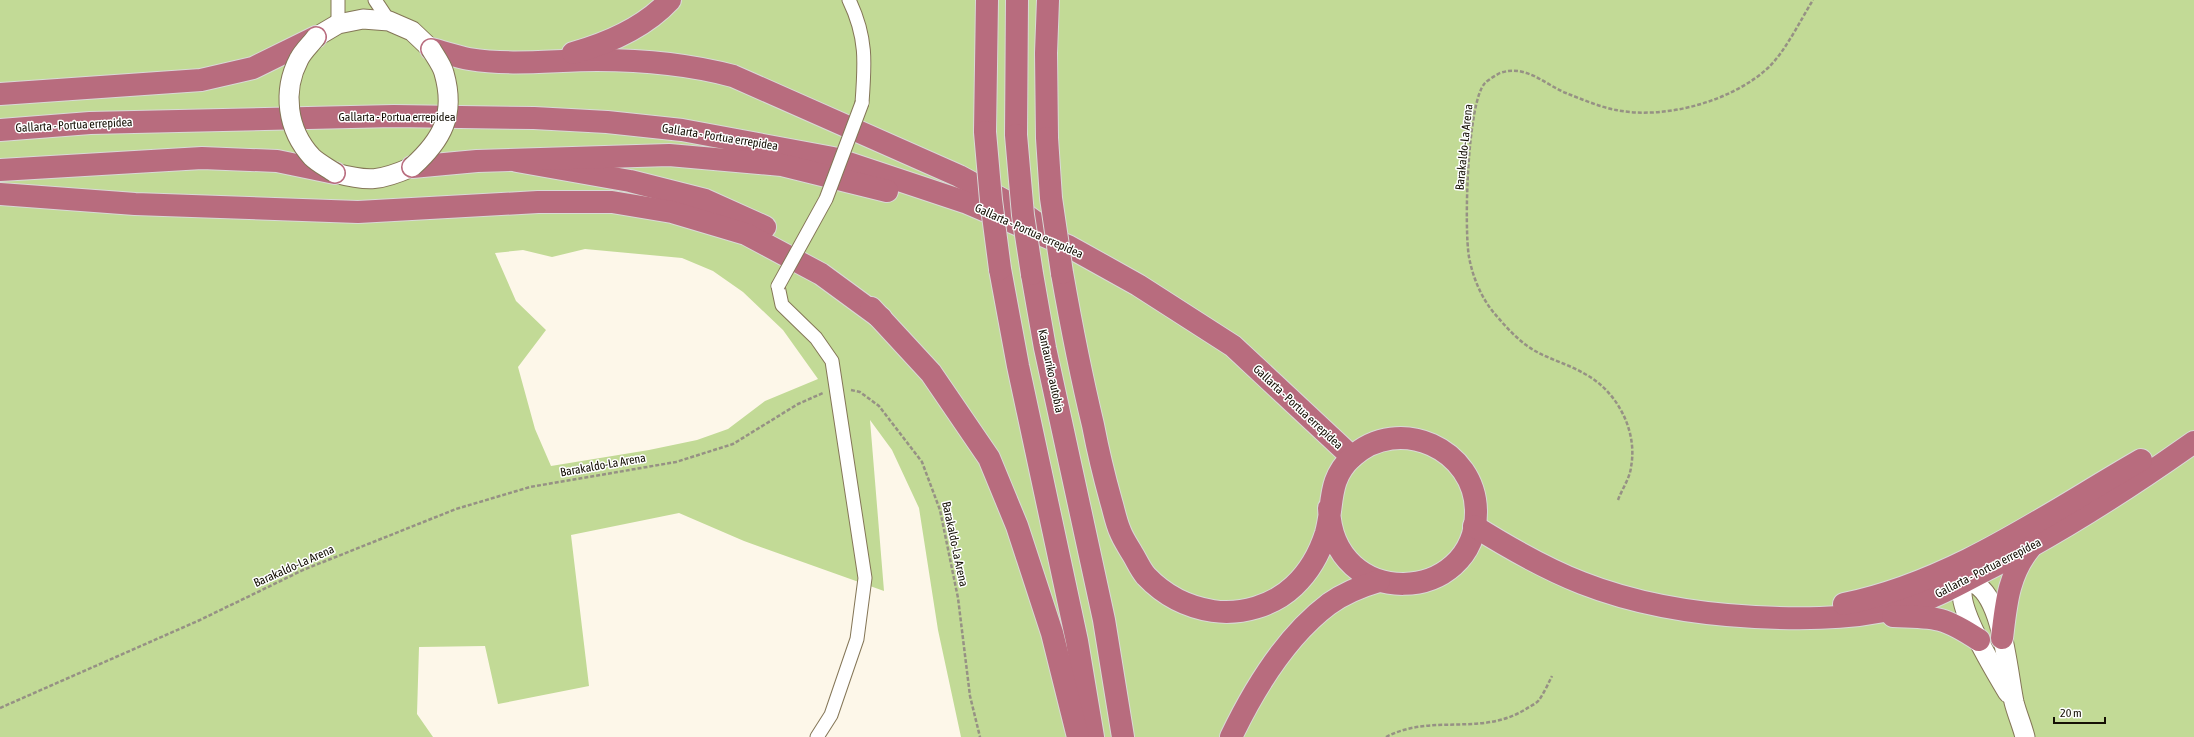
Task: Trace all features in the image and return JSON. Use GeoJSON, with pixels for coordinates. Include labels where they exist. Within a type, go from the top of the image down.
{"type":"FeatureCollection","features":[{"type":"Feature","properties":{"kind":"highway"},"geometry":{"type":"LineString","coordinates":[[521,63],[599,46],[630,31],[659,12],[670,0]]}},
{"type":"Feature","properties":{"kind":"highway"},"geometry":{"type":"LineString","coordinates":[[987,0],[985,132],[990,200],[1000,269],[1018,366],[1077,641],[1093,737]]}},
{"type":"Feature","properties":{"kind":"highway","name":"Kantauriko autobia"},"geometry":{"type":"LineString","coordinates":[[1017,0],[1016,135],[1023,215],[1045,348],[1104,620],[1123,737]]}},
{"type":"Feature","properties":{"kind":"highway"},"geometry":{"type":"LineString","coordinates":[[1048,0],[1046,53],[1047,138],[1051,198],[1062,273],[1090,416],[1119,530],[1144,574],[1164,593],[1195,609],[1219,612],[1241,612],[1278,598],[1294,587],[1313,563],[1326,533],[1329,508]]}},
{"type":"Feature","properties":{"kind":"highway"},"geometry":{"type":"LineString","coordinates":[[0,94],[200,80],[253,68],[316,37]]}},
{"type":"Feature","properties":{"kind":"highway"},"geometry":{"type":"LineString","coordinates":[[431,49],[468,59],[521,63],[597,60],[666,62],[701,68],[733,76],[959,176],[1009,204],[1068,246]]}},
{"type":"Feature","properties":{"kind":"highway","name":"Gallarta - Portua errepidea"},"geometry":{"type":"LineString","coordinates":[[0,130],[90,123],[394,116],[542,119],[608,122],[660,128],[765,144],[833,158],[965,202],[1068,246],[1138,285],[1233,346],[1352,457]]}},
{"type":"Feature","properties":{"kind":"highway"},"geometry":{"type":"LineString","coordinates":[[412,167],[477,160],[517,161],[669,155],[782,165],[861,183],[1068,246]]}},
{"type":"Feature","properties":{"kind":"highway"},"geometry":{"type":"LineString","coordinates":[[0,170],[202,158],[277,161],[335,173]]}},
{"type":"Feature","properties":{"kind":"highway"},"geometry":{"type":"LineString","coordinates":[[517,161],[630,180],[705,200],[778,233],[829,267],[881,318],[931,373],[989,458],[1017,526],[1052,633],[1078,737]]}},
{"type":"Feature","properties":{"kind":"highway"},"geometry":{"type":"LineString","coordinates":[[0,194],[135,204],[358,212],[538,202],[612,202],[672,212],[746,234],[821,274],[881,318]]}},
{"type":"Feature","properties":{"kind":"highway","name":"Gallarta - Portua errepidea"},"geometry":{"type":"LineString","coordinates":[[1474,526],[1535,563],[1582,583],[1628,599],[1700,613],[1796,620],[1854,616],[1890,610],[1924,600],[1965,581],[2140,461],[2169,445],[2194,434]]}},
{"type":"Feature","properties":{"kind":"highway","name":"Gallarta - Portua errepidea"},"geometry":{"type":"LineString","coordinates":[[1390,438],[1418,439],[1445,450],[1464,471],[1471,484],[1475,505],[1474,526],[1464,552],[1444,572],[1426,580],[1406,585],[1379,581],[1355,568],[1340,551],[1331,530],[1329,508],[1336,480],[1352,457],[1370,445],[1390,438]]}},
{"type":"Feature","properties":{"kind":"highway","name":"Gallarta - Portua errepidea"},"geometry":{"type":"LineString","coordinates":[[1756,617],[1796,613],[1852,603],[1921,580],[1966,561],[2023,541],[2194,442]]}},
{"type":"Feature","properties":{"kind":"highway"},"geometry":{"type":"LineString","coordinates":[[2002,638],[2008,590],[2020,560],[2023,541]]}},
{"type":"Feature","properties":{"kind":"highway"},"geometry":{"type":"LineString","coordinates":[[1231,737],[1272,664],[1301,630],[1329,604],[1366,585],[1379,581]]}},
{"type":"Feature","properties":{"kind":"highway"},"geometry":{"type":"LineString","coordinates":[[1854,616],[1932,617],[1954,623],[1979,640]]}},
{"type":"Feature","properties":{"kind":"street"},"geometry":{"type":"LineString","coordinates":[[338,0],[338,24]]}},
{"type":"Feature","properties":{"kind":"street"},"geometry":{"type":"LineString","coordinates":[[376,0],[389,21]]}},
{"type":"Feature","properties":{"kind":"street"},"geometry":{"type":"LineString","coordinates":[[817,737],[831,715],[857,639],[865,578],[832,361],[816,338],[782,305],[778,286],[826,199],[862,103],[865,60],[859,22],[849,0]]}},
{"type":"Feature","properties":{"kind":"street"},"geometry":{"type":"LineString","coordinates":[[363,18],[389,21],[412,31],[431,49],[444,72],[449,99],[445,125],[432,149],[412,167],[388,178],[361,180],[335,173],[312,158],[297,136],[288,110],[289,83],[299,58],[316,37],[338,24],[363,18]]}},
{"type":"Feature","properties":{"kind":"street"},"geometry":{"type":"LineString","coordinates":[[1921,580],[1965,581],[1976,585],[1985,593],[1998,622],[2014,702],[2025,737]]}},
{"type":"Feature","properties":{"kind":"street"},"geometry":{"type":"LineString","coordinates":[[1965,581],[1962,593],[1965,605],[1979,640],[2014,702]]}},
{"type":"Feature","properties":{"kind":"path","name":"Barakaldo-La Arena"},"geometry":{"type":"LineString","coordinates":[[1618,500],[1631,468],[1632,436],[1621,409],[1607,390],[1587,374],[1535,351],[1508,329],[1478,289],[1469,257],[1466,223],[1475,108],[1484,83],[1500,73],[1517,71],[1536,75],[1564,92],[1616,110],[1648,112],[1681,110],[1742,86],[1769,66],[1792,36],[1813,0]]}},
{"type":"Feature","properties":{"kind":"path","name":"Barakaldo-La Arena"},"geometry":{"type":"LineString","coordinates":[[0,708],[200,620],[303,570],[456,509],[530,487],[676,462],[733,444],[798,404],[836,388],[860,392],[879,406],[922,462],[940,510],[958,598],[970,696],[980,737]]}},
{"type":"Feature","properties":{"kind":"path"},"geometry":{"type":"LineString","coordinates":[[1386,737],[1398,731],[1424,726],[1477,727],[1513,718],[1538,701],[1552,676]]}},
{"type":"Feature","properties":{"kind":"green space"},"geometry":{"type":"Polygon","coordinates":[[[0,0],[2194,0],[2194,737],[961,737],[938,630],[919,508],[892,450],[870,420],[884,591],[744,541],[679,513],[571,535],[589,686],[498,704],[485,646],[419,647],[417,714],[433,737],[0,737],[0,0]],[[585,249],[552,257],[523,250],[495,253],[516,301],[546,330],[518,367],[535,429],[551,466],[649,450],[697,440],[728,429],[765,401],[818,379],[783,330],[743,292],[713,271],[682,258],[585,249]]]}}]}
